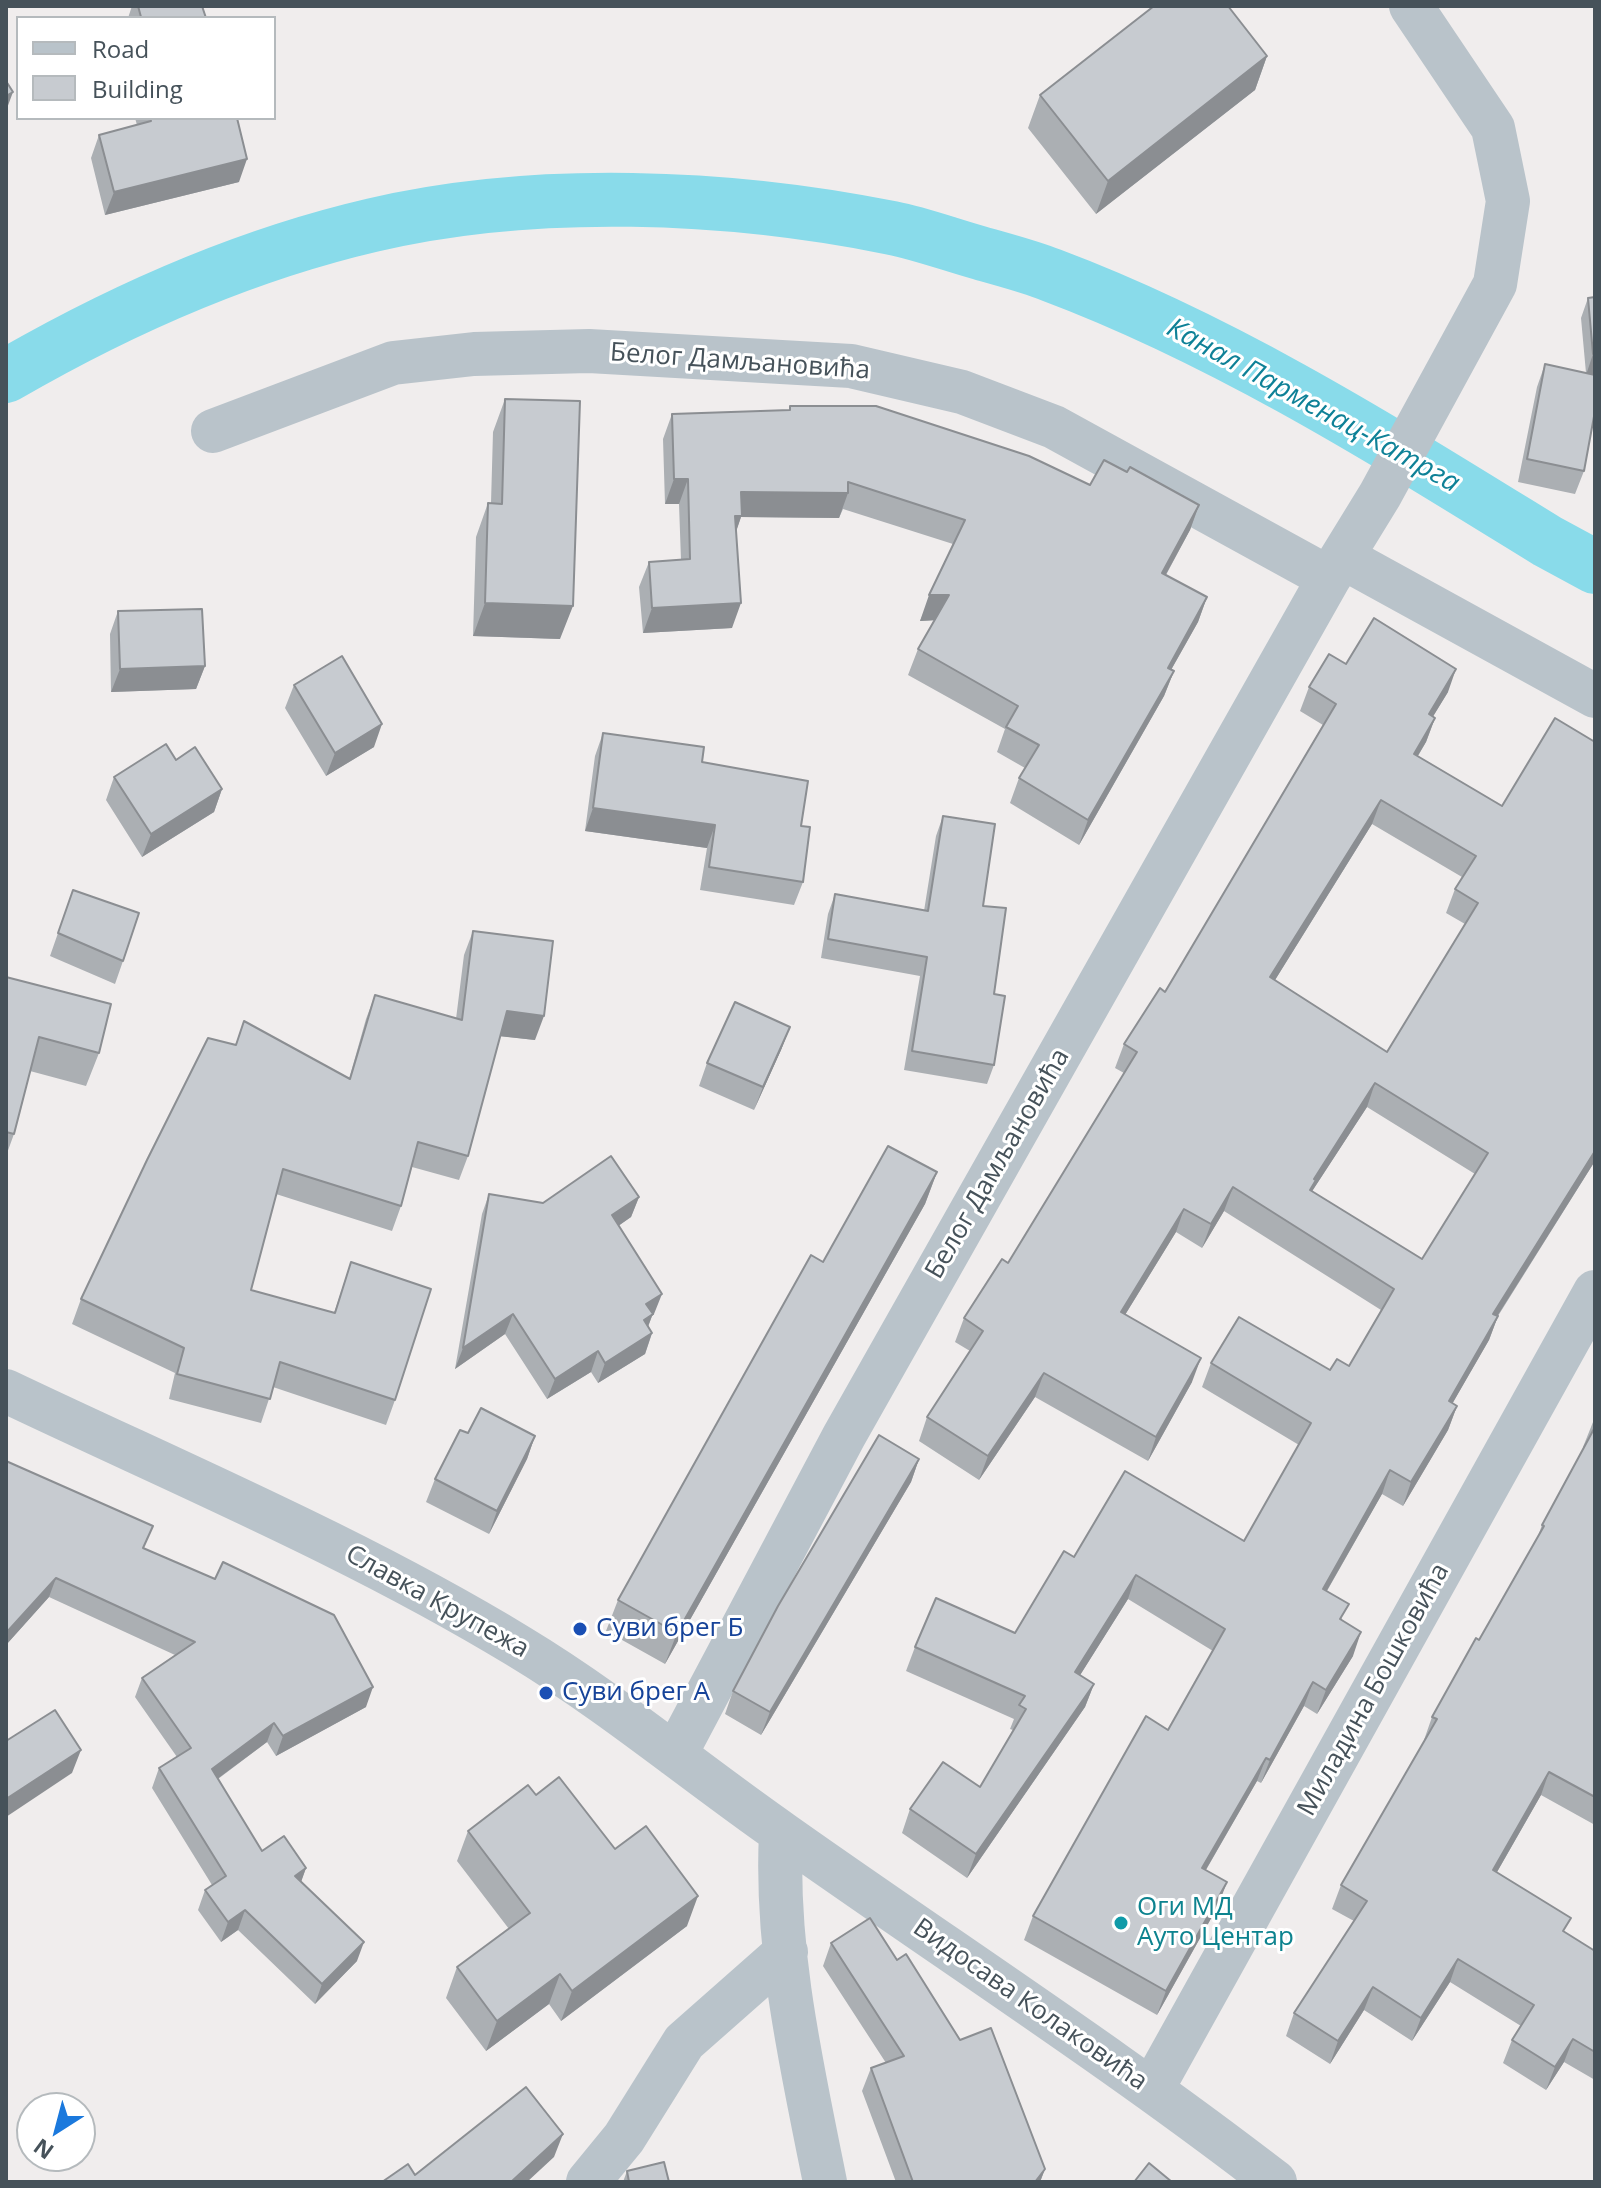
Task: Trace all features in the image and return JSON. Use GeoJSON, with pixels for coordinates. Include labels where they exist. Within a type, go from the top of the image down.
{"type":"FeatureCollection","features":[{"type":"Feature","properties":{"kind":"street","name":"Белог Дамљановића"},"geometry":{"type":"LineString","coordinates":[[675,1755],[844,1436],[1336,567],[1380,495],[1495,284],[1508,201],[1493,128],[1411,6]]}},
{"type":"Feature","properties":{"kind":"street","name":"Белог Дамљановића"},"geometry":{"type":"LineString","coordinates":[[213,431],[393,363],[474,354],[589,351],[851,366],[962,392],[1054,427],[1336,567]]}},
{"type":"Feature","properties":{"kind":"street"},"geometry":{"type":"LineString","coordinates":[[1336,567],[1595,696]]}},
{"type":"Feature","properties":{"kind":"street","name":"Миладина Бошковића"},"geometry":{"type":"LineString","coordinates":[[1152,2089],[1595,1292]]}},
{"type":"Feature","properties":{"kind":"street","name":"Славка Крупежа"},"geometry":{"type":"LineString","coordinates":[[6,1391],[278,1518],[429,1596],[579,1684],[781,1833]]}},
{"type":"Feature","properties":{"kind":"street"},"geometry":{"type":"LineString","coordinates":[[781,1833],[780,1912],[796,2036],[825,2182]]}},
{"type":"Feature","properties":{"kind":"street","name":"Видосава Колаковића"},"geometry":{"type":"LineString","coordinates":[[781,1833],[1152,2089],[1275,2182]]}},
{"type":"Feature","properties":{"kind":"street"},"geometry":{"type":"LineString","coordinates":[[588,2182],[624,2138],[684,2042],[786,1952]]}},
{"type":"Feature","properties":{"kind":"building"},"geometry":{"type":"Polygon","coordinates":[[[138,6],[202,6],[205,16],[141,16],[138,6]]]}},
{"type":"Feature","properties":{"kind":"building"},"geometry":{"type":"Polygon","coordinates":[[[1154,6],[1228,6],[1267,56],[1108,181],[1040,95],[1154,6]]]}},
{"type":"Feature","properties":{"kind":"building"},"geometry":{"type":"Polygon","coordinates":[[[6,81],[13,92],[6,96],[6,81]]]}},
{"type":"Feature","properties":{"kind":"building"},"geometry":{"type":"Polygon","coordinates":[[[237,120],[247,159],[114,192],[99,135],[151,121],[237,120]]]}},
{"type":"Feature","properties":{"kind":"building"},"geometry":{"type":"Polygon","coordinates":[[[1595,297],[1595,354],[1593,354],[1588,298],[1595,297]]]}},
{"type":"Feature","properties":{"kind":"building"},"geometry":{"type":"Polygon","coordinates":[[[1545,364],[1595,375],[1595,411],[1584,471],[1527,459],[1545,364]]]}},
{"type":"Feature","properties":{"kind":"building"},"geometry":{"type":"Polygon","coordinates":[[[505,399],[580,401],[573,606],[485,603],[488,503],[502,504],[505,399]]]}},
{"type":"Feature","properties":{"kind":"building"},"geometry":{"type":"Polygon","coordinates":[[[790,406],[876,406],[1029,456],[1090,485],[1104,460],[1127,472],[1130,467],[1199,505],[1162,573],[1207,597],[1168,668],[1174,671],[1088,820],[1019,778],[1039,745],[1006,727],[1018,706],[918,649],[949,595],[929,595],[965,520],[848,482],[848,493],[741,492],[742,516],[735,516],[741,603],[652,608],[649,562],[690,559],[688,479],[674,479],[672,414],[790,410],[790,406]]]}},
{"type":"Feature","properties":{"kind":"building"},"geometry":{"type":"Polygon","coordinates":[[[202,609],[205,666],[120,669],[118,611],[202,609]]]}},
{"type":"Feature","properties":{"kind":"building"},"geometry":{"type":"Polygon","coordinates":[[[1374,618],[1456,669],[1429,714],[1435,718],[1414,754],[1502,806],[1555,718],[1595,742],[1595,1151],[1493,1314],[1498,1316],[1449,1401],[1457,1406],[1411,1482],[1390,1470],[1323,1589],[1349,1604],[1340,1619],[1361,1632],[1326,1690],[1313,1682],[1270,1760],[1266,1758],[1202,1868],[1227,1882],[1166,1991],[1033,1916],[1146,1716],[1168,1730],[1225,1629],[1136,1575],[1075,1672],[1094,1684],[976,1854],[910,1809],[943,1762],[980,1787],[1026,1709],[1019,1705],[1025,1696],[915,1647],[936,1598],[1015,1633],[1064,1551],[1074,1557],[1125,1471],[1244,1541],[1311,1423],[1211,1363],[1239,1317],[1330,1370],[1337,1359],[1349,1366],[1394,1289],[1233,1187],[1211,1224],[1184,1209],[1121,1312],[1201,1358],[1156,1437],[1044,1373],[988,1456],[927,1417],[983,1331],[964,1318],[1002,1259],[1008,1263],[1137,1052],[1124,1044],[1160,988],[1165,992],[1336,704],[1309,687],[1329,654],[1346,664],[1374,618]],[[1381,800],[1270,977],[1387,1052],[1478,903],[1455,889],[1476,856],[1381,800]],[[1375,1083],[1310,1190],[1422,1259],[1488,1153],[1375,1083]]]}},
{"type":"Feature","properties":{"kind":"building"},"geometry":{"type":"Polygon","coordinates":[[[342,656],[382,724],[335,753],[294,685],[342,656]]]}},
{"type":"Feature","properties":{"kind":"building"},"geometry":{"type":"Polygon","coordinates":[[[603,733],[704,747],[702,762],[808,781],[801,826],[810,827],[803,882],[709,867],[715,825],[593,808],[603,733]]]}},
{"type":"Feature","properties":{"kind":"building"},"geometry":{"type":"Polygon","coordinates":[[[166,744],[176,760],[195,747],[222,789],[151,834],[114,777],[166,744]]]}},
{"type":"Feature","properties":{"kind":"building"},"geometry":{"type":"Polygon","coordinates":[[[943,816],[995,824],[983,906],[1006,908],[994,994],[1005,996],[994,1065],[912,1051],[927,957],[828,939],[835,894],[928,911],[943,816]]]}},
{"type":"Feature","properties":{"kind":"building"},"geometry":{"type":"Polygon","coordinates":[[[73,890],[139,913],[123,961],[58,933],[73,890]]]}},
{"type":"Feature","properties":{"kind":"building"},"geometry":{"type":"Polygon","coordinates":[[[473,931],[553,941],[544,1016],[507,1011],[468,1156],[418,1142],[401,1206],[283,1169],[251,1290],[335,1313],[351,1262],[431,1289],[395,1400],[280,1362],[270,1399],[177,1374],[184,1348],[81,1299],[208,1038],[236,1045],[244,1021],[350,1079],[375,995],[462,1020],[473,931]]]}},
{"type":"Feature","properties":{"kind":"building"},"geometry":{"type":"Polygon","coordinates":[[[6,977],[111,1004],[99,1053],[39,1037],[14,1134],[6,1132],[6,977]]]}},
{"type":"Feature","properties":{"kind":"building"},"geometry":{"type":"Polygon","coordinates":[[[735,1002],[790,1027],[763,1087],[707,1063],[735,1002]]]}},
{"type":"Feature","properties":{"kind":"building"},"geometry":{"type":"Polygon","coordinates":[[[888,1146],[937,1172],[677,1633],[618,1600],[811,1255],[823,1262],[888,1146]]]}},
{"type":"Feature","properties":{"kind":"building"},"geometry":{"type":"Polygon","coordinates":[[[611,1156],[639,1197],[612,1215],[662,1294],[646,1304],[653,1314],[644,1320],[652,1333],[605,1363],[598,1351],[555,1379],[513,1314],[463,1348],[489,1194],[543,1203],[611,1156]]]}},
{"type":"Feature","properties":{"kind":"building"},"geometry":{"type":"Polygon","coordinates":[[[481,1408],[535,1436],[497,1511],[435,1479],[460,1430],[468,1433],[481,1408]]]}},
{"type":"Feature","properties":{"kind":"building"},"geometry":{"type":"Polygon","coordinates":[[[1595,1427],[1595,1797],[1549,1772],[1493,1870],[1571,1918],[1563,1931],[1595,1951],[1595,2052],[1573,2039],[1555,2067],[1512,2040],[1534,2005],[1458,1959],[1421,2018],[1373,1987],[1338,2041],[1294,2013],[1367,1901],[1341,1885],[1437,1719],[1432,1717],[1544,1526],[1595,1427]]]}},
{"type":"Feature","properties":{"kind":"building"},"geometry":{"type":"Polygon","coordinates":[[[879,1435],[919,1459],[770,1712],[733,1691],[778,1606],[879,1435]]]}},
{"type":"Feature","properties":{"kind":"building"},"geometry":{"type":"Polygon","coordinates":[[[6,1461],[153,1526],[143,1548],[215,1579],[223,1562],[334,1615],[373,1687],[283,1736],[274,1723],[212,1769],[262,1851],[284,1836],[306,1868],[295,1876],[364,1942],[322,1984],[245,1910],[228,1922],[205,1890],[226,1876],[159,1768],[191,1748],[142,1678],[195,1642],[56,1578],[6,1633],[6,1461]]]}},
{"type":"Feature","properties":{"kind":"building"},"geometry":{"type":"Polygon","coordinates":[[[55,1710],[81,1750],[6,1799],[6,1741],[55,1710]]]}},
{"type":"Feature","properties":{"kind":"building"},"geometry":{"type":"Polygon","coordinates":[[[559,1777],[615,1849],[646,1826],[698,1896],[572,1991],[560,1974],[497,2021],[457,1967],[530,1913],[468,1831],[528,1785],[536,1795],[559,1777]]]}},
{"type":"Feature","properties":{"kind":"building"},"geometry":{"type":"Polygon","coordinates":[[[870,1918],[897,1960],[906,1954],[960,2040],[991,2028],[1045,2169],[1035,2182],[913,2182],[871,2068],[904,2056],[831,1943],[870,1918]]]}},
{"type":"Feature","properties":{"kind":"building"},"geometry":{"type":"Polygon","coordinates":[[[526,2087],[563,2134],[511,2182],[382,2182],[408,2164],[415,2175],[526,2087]]]}},
{"type":"Feature","properties":{"kind":"building"},"geometry":{"type":"Polygon","coordinates":[[[664,2162],[669,2182],[629,2182],[627,2171],[664,2162]]]}},
{"type":"Feature","properties":{"kind":"building"},"geometry":{"type":"Polygon","coordinates":[[[1149,2163],[1172,2182],[1134,2182],[1149,2163]]]}},
{"type":"Feature","properties":{"kind":"waterway","name":"Канал Парменац-Катрга"},"geometry":{"type":"LineString","coordinates":[[6,376],[93,329],[184,287],[277,252],[373,225],[435,213],[565,201],[632,200],[765,208],[914,233],[1034,269],[1116,301],[1243,362],[1305,396],[1595,567]]}},
{"type":"Feature","properties":{"kind":"place","name":"Суви брег Б"},"geometry":{"type":"Point","coordinates":[580,1629]}},
{"type":"Feature","properties":{"kind":"place","name":"Суви брег А"},"geometry":{"type":"Point","coordinates":[546,1693]}},
{"type":"Feature","properties":{"kind":"place","name":"Оги МД Ауто Центар"},"geometry":{"type":"Point","coordinates":[1121,1923]}}]}
